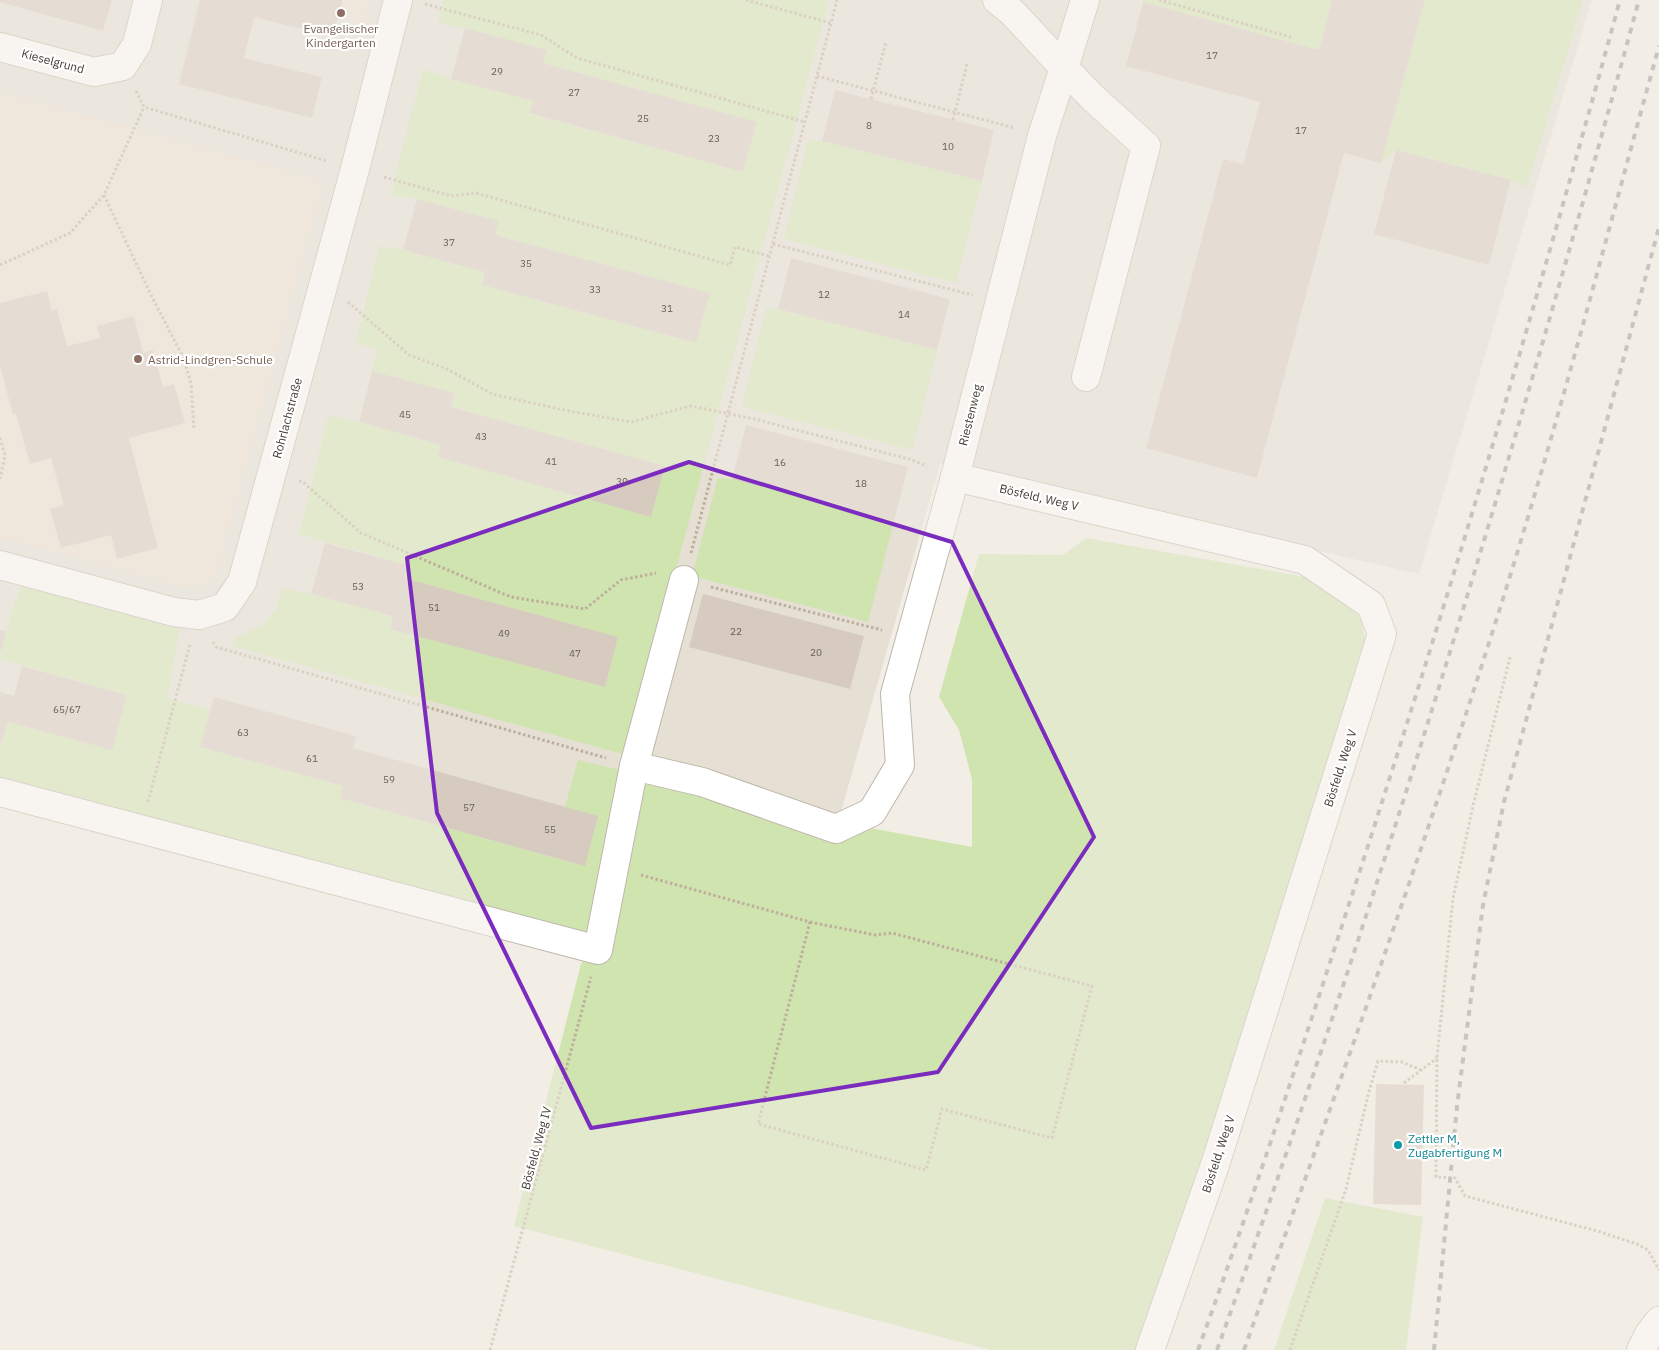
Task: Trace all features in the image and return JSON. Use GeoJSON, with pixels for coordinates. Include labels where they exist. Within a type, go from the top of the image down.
{"type":"FeatureCollection","features":[{"type":"Feature","properties":{"kind":"street"},"geometry":{"type":"LineString","coordinates":[[123,66],[137,44],[148,0]]}},
{"type":"Feature","properties":{"kind":"street"},"geometry":{"type":"LineString","coordinates":[[997,0],[1013,13],[1093,98],[1146,146],[1086,377]]}},
{"type":"Feature","properties":{"kind":"street","name":"Riestenweg"},"geometry":{"type":"LineString","coordinates":[[634,766],[702,782],[836,829],[872,812],[900,765],[896,694],[955,477],[1042,136],[1085,0]]}},
{"type":"Feature","properties":{"kind":"street","name":"Rohrlachstraße"},"geometry":{"type":"LineString","coordinates":[[0,565],[174,612],[199,615],[225,607],[242,582],[355,169],[410,1]]}},
{"type":"Feature","properties":{"kind":"street","name":"Kieselgrund"},"geometry":{"type":"LineString","coordinates":[[0,47],[94,72],[123,66]]}},
{"type":"Feature","properties":{"kind":"street","name":"Bösfeld, Weg V"},"geometry":{"type":"LineString","coordinates":[[955,477],[1305,560],[1371,605],[1382,634],[1215,1165],[1150,1350]]}},
{"type":"Feature","properties":{"kind":"street"},"geometry":{"type":"LineString","coordinates":[[0,792],[598,950],[634,766],[684,580]]}},
{"type":"Feature","properties":{"kind":"street"},"geometry":{"type":"LineString","coordinates":[[1641,1350],[1648,1334],[1659,1321]]}},
{"type":"Feature","properties":{"kind":"path"},"geometry":{"type":"LineString","coordinates":[[746,0],[831,23]]}},
{"type":"Feature","properties":{"kind":"path"},"geometry":{"type":"LineString","coordinates":[[272,473],[303,482],[361,533],[511,597],[585,609],[621,580],[658,573],[684,580],[837,0]]}},
{"type":"Feature","properties":{"kind":"path"},"geometry":{"type":"LineString","coordinates":[[1159,0],[1294,38]]}},
{"type":"Feature","properties":{"kind":"path"},"geometry":{"type":"LineString","coordinates":[[410,1],[541,35],[577,58],[805,122]]}},
{"type":"Feature","properties":{"kind":"path"},"geometry":{"type":"LineString","coordinates":[[871,99],[886,42]]}},
{"type":"Feature","properties":{"kind":"path"},"geometry":{"type":"LineString","coordinates":[[953,120],[967,64]]}},
{"type":"Feature","properties":{"kind":"path"},"geometry":{"type":"LineString","coordinates":[[123,66],[144,107],[451,196],[476,194],[730,265],[735,247],[769,256]]}},
{"type":"Feature","properties":{"kind":"path"},"geometry":{"type":"LineString","coordinates":[[817,76],[1042,136]]}},
{"type":"Feature","properties":{"kind":"path"},"geometry":{"type":"LineString","coordinates":[[0,265],[70,233],[104,195],[144,107]]}},
{"type":"Feature","properties":{"kind":"path"},"geometry":{"type":"LineString","coordinates":[[104,195],[152,297],[184,359],[191,384],[194,430]]}},
{"type":"Feature","properties":{"kind":"path"},"geometry":{"type":"LineString","coordinates":[[773,244],[999,302]]}},
{"type":"Feature","properties":{"kind":"path"},"geometry":{"type":"LineString","coordinates":[[321,293],[350,303],[410,356],[447,368],[492,394],[631,422],[690,406],[754,419],[909,460],[955,477]]}},
{"type":"Feature","properties":{"kind":"path"},"geometry":{"type":"LineString","coordinates":[[0,438],[5,455],[0,479]]}},
{"type":"Feature","properties":{"kind":"path"},"geometry":{"type":"LineString","coordinates":[[735,594],[911,638]]}},
{"type":"Feature","properties":{"kind":"path"},"geometry":{"type":"LineString","coordinates":[[199,615],[216,647],[634,766]]}},
{"type":"Feature","properties":{"kind":"path"},"geometry":{"type":"LineString","coordinates":[[141,829],[184,664],[199,615]]}},
{"type":"Feature","properties":{"kind":"path"},"geometry":{"type":"LineString","coordinates":[[1510,657],[1473,806],[1453,898],[1437,1058],[1436,1177],[1455,1178],[1465,1196],[1597,1231],[1637,1244],[1648,1250],[1659,1270]]}},
{"type":"Feature","properties":{"kind":"path"},"geometry":{"type":"LineString","coordinates":[[614,868],[810,922],[875,935],[892,933],[1092,986],[1052,1138],[942,1109],[926,1170],[758,1124],[810,922]]}},
{"type":"Feature","properties":{"kind":"path","name":"Bösfeld, Weg IV"},"geometry":{"type":"LineString","coordinates":[[490,1350],[598,950]]}},
{"type":"Feature","properties":{"kind":"path"},"geometry":{"type":"LineString","coordinates":[[1404,1083],[1437,1058]]}},
{"type":"Feature","properties":{"kind":"path"},"geometry":{"type":"LineString","coordinates":[[1290,1350],[1352,1167],[1368,1095],[1378,1061],[1402,1062],[1421,1070]]}},
{"type":"Feature","properties":{"kind":"highlighted area"},"geometry":{"type":"Polygon","coordinates":[[[689,462],[952,542],[1094,837],[938,1072],[591,1128],[437,813],[407,558],[689,462]]]}},
{"type":"Feature","properties":{"kind":"shaded area"},"geometry":{"type":"Polygon","coordinates":[[[0,0],[1592,0],[1419,574],[940,464],[838,822],[594,949],[0,783],[0,0]]]}},
{"type":"Feature","properties":{"kind":"shaded area","name":"Evangelischer Kindergarten"},"geometry":{"type":"Polygon","coordinates":[[[268,0],[369,0],[363,26],[268,0]]]}},
{"type":"Feature","properties":{"kind":"shaded area","name":"Astrid-Lindgren-Schule"},"geometry":{"type":"Polygon","coordinates":[[[0,92],[324,181],[217,574],[202,587],[182,587],[0,537],[0,92]]]}},
{"type":"Feature","properties":{"kind":"green space"},"geometry":{"type":"Polygon","coordinates":[[[443,0],[802,0],[808,2],[809,0],[829,0],[626,755],[232,646],[235,638],[265,623],[277,608],[282,588],[393,616],[390,629],[605,687],[618,637],[404,578],[407,565],[299,534],[328,416],[359,422],[441,445],[438,457],[651,516],[665,466],[451,407],[455,393],[372,371],[378,349],[356,343],[379,246],[403,250],[485,272],[482,285],[696,343],[709,293],[495,235],[498,221],[417,199],[392,195],[423,69],[451,79],[533,101],[530,114],[743,172],[757,123],[543,63],[546,50],[465,28],[438,23],[443,0]]]}},
{"type":"Feature","properties":{"kind":"green space"},"geometry":{"type":"Polygon","coordinates":[[[1144,0],[1332,0],[1319,50],[1143,2],[1144,0]]]}},
{"type":"Feature","properties":{"kind":"green space"},"geometry":{"type":"Polygon","coordinates":[[[1425,0],[1583,0],[1527,187],[1511,180],[1396,150],[1381,163],[1425,0]]]}},
{"type":"Feature","properties":{"kind":"green space"},"geometry":{"type":"Polygon","coordinates":[[[808,141],[822,141],[982,181],[956,283],[784,239],[808,141]]]}},
{"type":"Feature","properties":{"kind":"green space"},"geometry":{"type":"Polygon","coordinates":[[[766,308],[778,309],[937,350],[912,450],[742,407],[766,308]]]}},
{"type":"Feature","properties":{"kind":"green space"},"geometry":{"type":"Polygon","coordinates":[[[718,478],[732,479],[894,521],[868,622],[692,576],[718,478]]]}},
{"type":"Feature","properties":{"kind":"green space"},"geometry":{"type":"Polygon","coordinates":[[[1086,538],[1305,577],[1337,598],[1360,617],[1368,651],[1280,934],[1139,1350],[991,1350],[514,1226],[581,964],[594,949],[0,783],[0,749],[8,722],[112,750],[127,695],[0,659],[6,631],[21,584],[180,627],[167,698],[211,710],[200,747],[343,786],[340,798],[584,866],[598,816],[565,807],[578,760],[640,773],[838,822],[972,847],[972,779],[959,730],[939,697],[979,554],[1063,555],[1086,538]]]}},
{"type":"Feature","properties":{"kind":"green space"},"geometry":{"type":"Polygon","coordinates":[[[1325,1198],[1423,1217],[1406,1350],[1274,1350],[1325,1198]]]}},
{"type":"Feature","properties":{"kind":"building"},"geometry":{"type":"Polygon","coordinates":[[[0,0],[112,0],[103,31],[0,2],[0,0]]]}},
{"type":"Feature","properties":{"kind":"building"},"geometry":{"type":"Polygon","coordinates":[[[200,0],[342,0],[333,37],[254,17],[244,58],[322,77],[312,118],[179,84],[200,0]]]}},
{"type":"Feature","properties":{"kind":"building"},"geometry":{"type":"Polygon","coordinates":[[[1332,0],[1425,0],[1381,163],[1344,153],[1257,478],[1146,448],[1223,159],[1243,164],[1260,102],[1126,66],[1143,2],[1319,50],[1332,0]]]}},
{"type":"Feature","properties":{"kind":"building"},"geometry":{"type":"Polygon","coordinates":[[[465,28],[547,50],[543,63],[757,122],[743,172],[529,113],[533,101],[451,79],[465,28]]]}},
{"type":"Feature","properties":{"kind":"building"},"geometry":{"type":"Polygon","coordinates":[[[835,90],[994,130],[982,181],[822,141],[835,90]]]}},
{"type":"Feature","properties":{"kind":"building"},"geometry":{"type":"Polygon","coordinates":[[[1396,150],[1511,180],[1489,265],[1374,234],[1396,150]]]}},
{"type":"Feature","properties":{"kind":"building"},"geometry":{"type":"Polygon","coordinates":[[[417,199],[499,221],[495,235],[710,293],[696,343],[482,285],[485,272],[403,250],[417,199]]]}},
{"type":"Feature","properties":{"kind":"building"},"geometry":{"type":"Polygon","coordinates":[[[791,258],[950,299],[937,350],[778,309],[791,258]]]}},
{"type":"Feature","properties":{"kind":"building"},"geometry":{"type":"Polygon","coordinates":[[[47,291],[52,311],[57,309],[67,346],[100,338],[97,326],[134,316],[143,353],[153,350],[163,387],[174,384],[185,423],[129,438],[158,548],[117,559],[111,535],[61,548],[50,509],[64,505],[51,458],[30,464],[16,414],[13,415],[0,366],[0,303],[47,291]]]}},
{"type":"Feature","properties":{"kind":"building"},"geometry":{"type":"Polygon","coordinates":[[[372,371],[455,393],[451,407],[665,466],[651,517],[438,457],[441,445],[359,422],[372,371]]]}},
{"type":"Feature","properties":{"kind":"building"},"geometry":{"type":"Polygon","coordinates":[[[746,425],[908,467],[894,521],[732,479],[746,425]]]}},
{"type":"Feature","properties":{"kind":"building"},"geometry":{"type":"Polygon","coordinates":[[[325,543],[407,565],[404,578],[618,637],[605,687],[390,629],[393,616],[311,594],[325,543]]]}},
{"type":"Feature","properties":{"kind":"building"},"geometry":{"type":"Polygon","coordinates":[[[703,594],[864,636],[850,689],[689,647],[703,594]]]}},
{"type":"Feature","properties":{"kind":"building"},"geometry":{"type":"Polygon","coordinates":[[[0,630],[6,631],[1,651],[0,651],[0,630]]]}},
{"type":"Feature","properties":{"kind":"building"},"geometry":{"type":"Polygon","coordinates":[[[22,666],[127,695],[112,750],[8,722],[0,747],[0,692],[14,696],[22,666]]]}},
{"type":"Feature","properties":{"kind":"building"},"geometry":{"type":"Polygon","coordinates":[[[214,697],[356,736],[353,748],[598,816],[585,866],[340,798],[343,786],[200,747],[214,697]]]}},
{"type":"Feature","properties":{"kind":"building","name":"Zettler M, Zugabfertigung M"},"geometry":{"type":"Polygon","coordinates":[[[1376,1084],[1424,1085],[1421,1205],[1373,1204],[1376,1084]]]}},
{"type":"Feature","properties":{"kind":"railway"},"geometry":{"type":"LineString","coordinates":[[1198,1350],[1296,1064],[1424,670],[1525,336],[1620,0]]}},
{"type":"Feature","properties":{"kind":"railway"},"geometry":{"type":"LineString","coordinates":[[1217,1350],[1333,1016],[1442,679],[1543,340],[1639,0]]}},
{"type":"Feature","properties":{"kind":"railway"},"geometry":{"type":"LineString","coordinates":[[1244,1350],[1412,876],[1506,589],[1566,386],[1659,46]]}},
{"type":"Feature","properties":{"kind":"railway"},"geometry":{"type":"LineString","coordinates":[[1434,1350],[1457,1106],[1483,905],[1504,802],[1659,227]]}},
{"type":"Feature","properties":{"kind":"place","name":"Evangelischer Kindergarten"},"geometry":{"type":"Point","coordinates":[341,13]}},
{"type":"Feature","properties":{"kind":"place","name":"Astrid-Lindgren-Schule"},"geometry":{"type":"Point","coordinates":[138,359]}},
{"type":"Feature","properties":{"kind":"place","name":"Zettler M, Zugabfertigung M"},"geometry":{"type":"Point","coordinates":[1398,1145]}}]}
